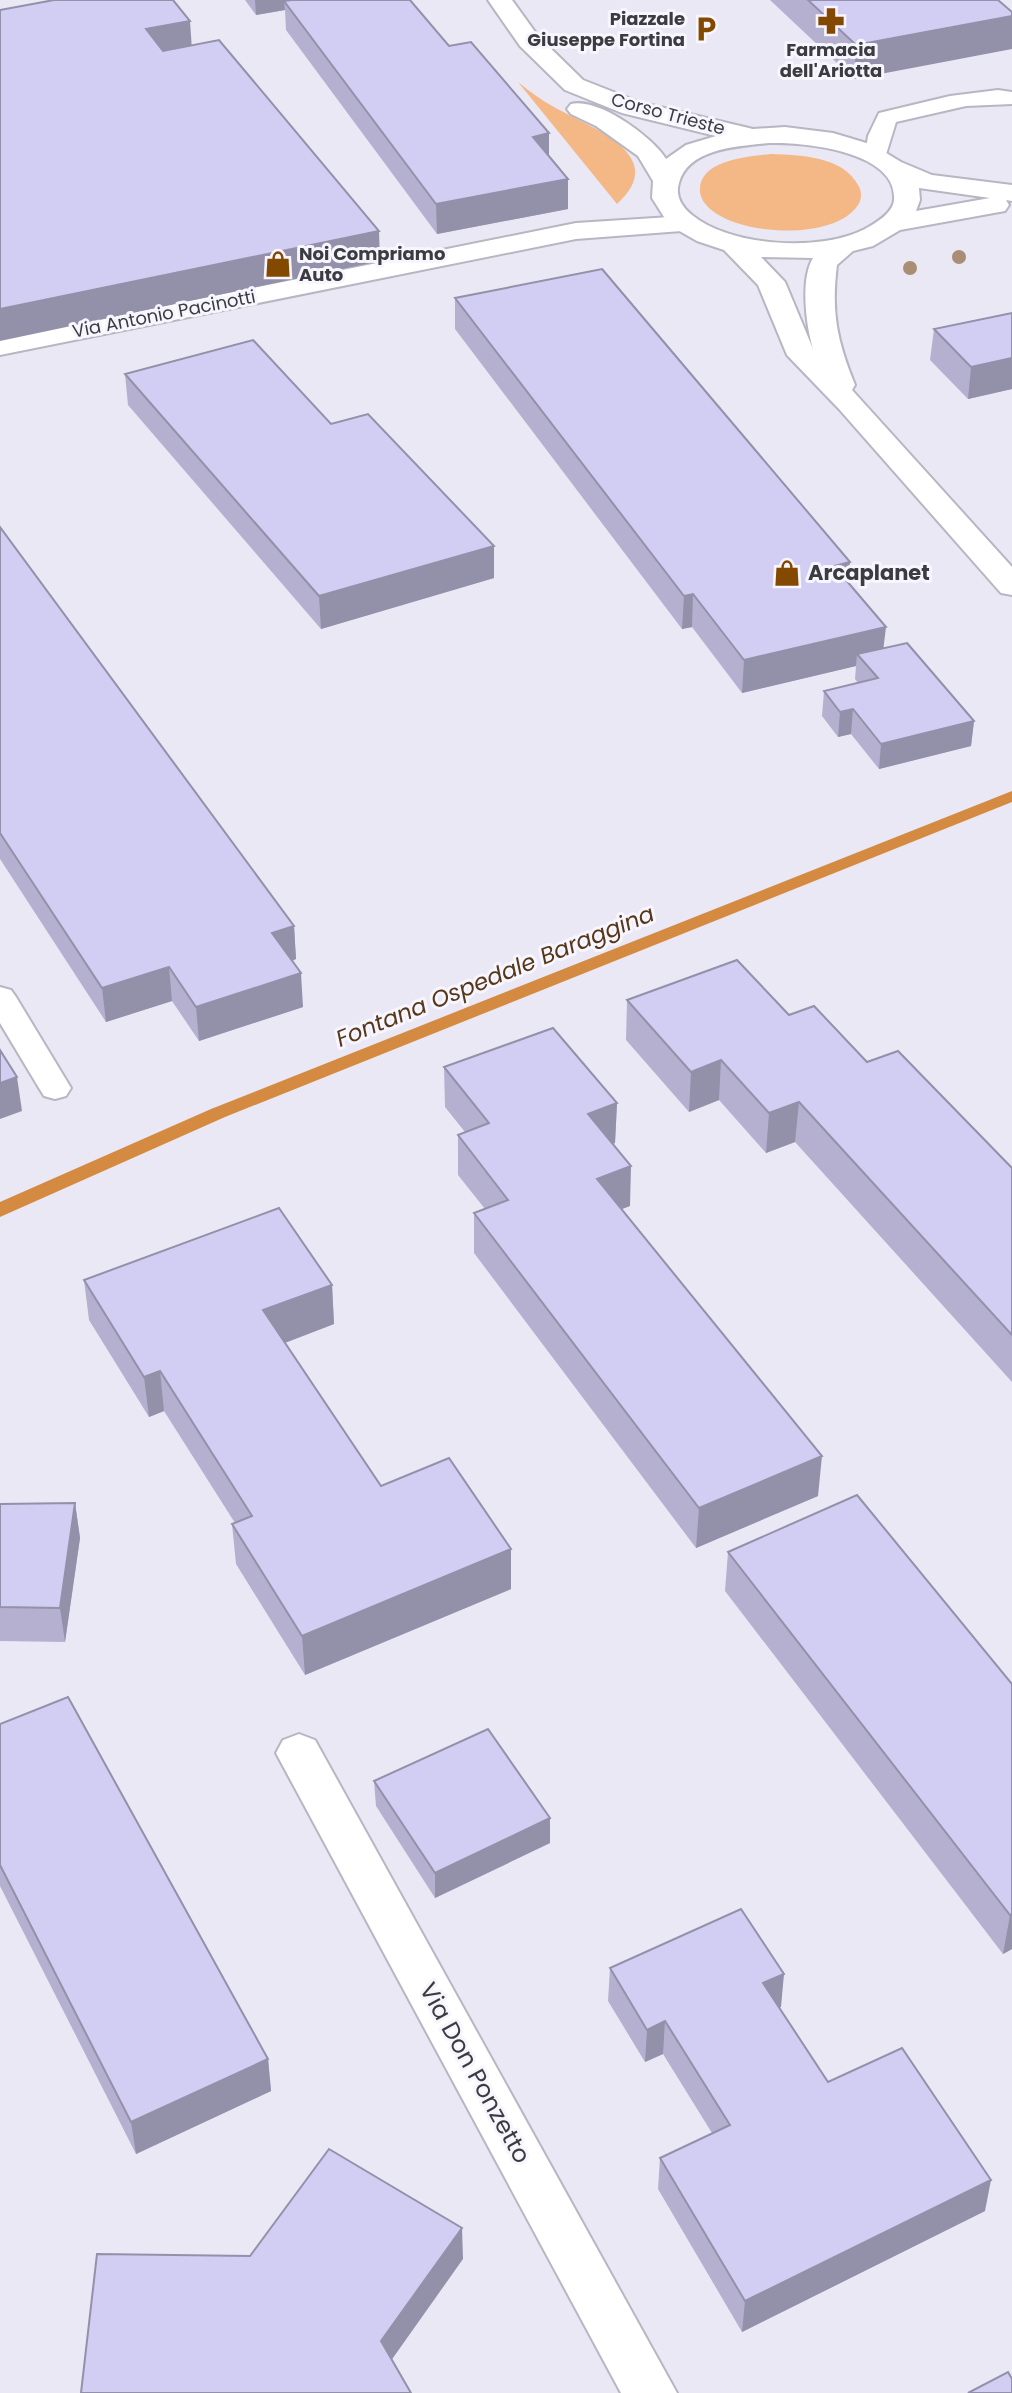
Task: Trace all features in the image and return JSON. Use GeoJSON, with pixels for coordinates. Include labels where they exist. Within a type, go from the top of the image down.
{"type":"FeatureCollection","features":[{"type":"Feature","properties":{"kind":"main road","name":"Corso Trieste"},"geometry":{"type":"LineString","coordinates":[[489,11],[529,41],[574,85],[631,108],[750,136]]}},
{"type":"Feature","properties":{"kind":"main road","name":"Corso Trieste"},"geometry":{"type":"LineString","coordinates":[[508,53],[536,81],[605,121],[648,151],[672,211],[686,224]]}},
{"type":"Feature","properties":{"kind":"main road"},"geometry":{"type":"LineString","coordinates":[[664,187],[676,164],[694,151],[750,136],[785,135],[821,138],[854,146],[926,182],[1012,193]]}},
{"type":"Feature","properties":{"kind":"main road"},"geometry":{"type":"LineString","coordinates":[[885,162],[906,186],[907,205],[895,223]]}},
{"type":"Feature","properties":{"kind":"main road","name":"Via Antonio Pacinotti"},"geometry":{"type":"LineString","coordinates":[[576,231],[664,187]]}},
{"type":"Feature","properties":{"kind":"main road"},"geometry":{"type":"LineString","coordinates":[[686,224],[734,244],[770,250],[808,250],[844,245],[873,236],[895,223],[973,207],[1012,203]]}},
{"type":"Feature","properties":{"kind":"main road","name":"Via Antonio Pacinotti"},"geometry":{"type":"LineString","coordinates":[[0,347],[576,231],[686,224]]}},
{"type":"Feature","properties":{"kind":"main road"},"geometry":{"type":"LineString","coordinates":[[734,244],[771,282],[797,349],[849,403],[1012,586]]}},
{"type":"Feature","properties":{"kind":"main road"},"geometry":{"type":"LineString","coordinates":[[844,245],[824,262],[818,296],[819,326],[828,356],[849,403]]}},
{"type":"Feature","properties":{"kind":"main road","name":"Via Don Ponzetto"},"geometry":{"type":"LineString","coordinates":[[299,1753],[650,2393]]}},
{"type":"Feature","properties":{"kind":"lane"},"geometry":{"type":"LineString","coordinates":[[885,162],[879,136],[887,118],[931,106],[1000,96],[1012,98]]}},
{"type":"Feature","properties":{"kind":"lane"},"geometry":{"type":"LineString","coordinates":[[0,998],[55,1088]]}},
{"type":"Feature","properties":{"kind":"shaded area"},"geometry":{"type":"Polygon","coordinates":[[[518,82],[549,104],[604,134],[630,157],[635,171],[632,187],[617,204],[518,82]]]}},
{"type":"Feature","properties":{"kind":"shaded area"},"geometry":{"type":"Polygon","coordinates":[[[771,154],[819,159],[842,168],[859,187],[861,198],[858,205],[847,216],[831,224],[811,229],[769,230],[731,221],[705,204],[700,189],[702,179],[708,172],[727,161],[771,154]]]}},
{"type":"Feature","properties":{"kind":"building"},"geometry":{"type":"Polygon","coordinates":[[[54,0],[173,0],[190,21],[146,29],[163,51],[219,40],[379,231],[0,309],[0,10],[54,0]]]}},
{"type":"Feature","properties":{"kind":"building"},"geometry":{"type":"Polygon","coordinates":[[[410,0],[449,46],[471,42],[549,133],[533,137],[568,179],[436,204],[284,1],[410,0]]]}},
{"type":"Feature","properties":{"kind":"building"},"geometry":{"type":"Polygon","coordinates":[[[808,0],[998,0],[1012,12],[1012,16],[856,45],[808,0]]]}},
{"type":"Feature","properties":{"kind":"building"},"geometry":{"type":"Polygon","coordinates":[[[602,269],[850,562],[834,566],[886,627],[744,660],[693,594],[684,596],[455,298],[602,269]]]}},
{"type":"Feature","properties":{"kind":"building"},"geometry":{"type":"Polygon","coordinates":[[[1012,313],[1012,358],[971,367],[934,329],[1012,313]]]}},
{"type":"Feature","properties":{"kind":"building"},"geometry":{"type":"Polygon","coordinates":[[[253,340],[331,424],[368,414],[494,546],[319,596],[125,374],[253,340]]]}},
{"type":"Feature","properties":{"kind":"building"},"geometry":{"type":"Polygon","coordinates":[[[0,527],[294,926],[272,933],[301,973],[196,1007],[169,967],[102,988],[0,833],[0,527]]]}},
{"type":"Feature","properties":{"kind":"building"},"geometry":{"type":"Polygon","coordinates":[[[907,643],[974,721],[881,744],[853,709],[840,712],[824,691],[878,678],[857,654],[907,643]]]}},
{"type":"Feature","properties":{"kind":"building"},"geometry":{"type":"Polygon","coordinates":[[[737,960],[789,1015],[814,1006],[867,1062],[898,1051],[1012,1168],[1012,1335],[799,1102],[769,1113],[721,1060],[691,1072],[627,1000],[737,960]]]}},
{"type":"Feature","properties":{"kind":"building"},"geometry":{"type":"Polygon","coordinates":[[[553,1028],[617,1103],[588,1114],[631,1166],[597,1179],[822,1456],[699,1508],[474,1213],[508,1200],[458,1135],[489,1123],[444,1067],[553,1028]]]}},
{"type":"Feature","properties":{"kind":"building"},"geometry":{"type":"Polygon","coordinates":[[[0,1050],[17,1077],[0,1083],[0,1050]]]}},
{"type":"Feature","properties":{"kind":"building"},"geometry":{"type":"Polygon","coordinates":[[[279,1208],[332,1285],[263,1310],[381,1486],[449,1458],[511,1549],[302,1636],[232,1524],[252,1516],[160,1371],[144,1377],[84,1280],[279,1208]]]}},
{"type":"Feature","properties":{"kind":"building"},"geometry":{"type":"Polygon","coordinates":[[[857,1495],[1012,1684],[1010,1915],[728,1552],[857,1495]]]}},
{"type":"Feature","properties":{"kind":"building"},"geometry":{"type":"Polygon","coordinates":[[[75,1503],[60,1608],[0,1607],[0,1504],[75,1503]]]}},
{"type":"Feature","properties":{"kind":"building"},"geometry":{"type":"Polygon","coordinates":[[[68,1697],[268,2059],[131,2122],[0,1865],[0,1724],[68,1697]]]}},
{"type":"Feature","properties":{"kind":"building"},"geometry":{"type":"Polygon","coordinates":[[[488,1729],[550,1818],[435,1873],[374,1781],[488,1729]]]}},
{"type":"Feature","properties":{"kind":"building"},"geometry":{"type":"Polygon","coordinates":[[[741,1909],[784,1974],[763,1983],[828,2082],[902,2048],[991,2180],[745,2301],[660,2158],[730,2125],[665,2021],[647,2030],[610,1968],[741,1909]]]}},
{"type":"Feature","properties":{"kind":"building"},"geometry":{"type":"Polygon","coordinates":[[[329,2149],[462,2228],[381,2341],[411,2393],[81,2393],[97,2254],[250,2256],[329,2149]]]}},
{"type":"Feature","properties":{"kind":"building"},"geometry":{"type":"Polygon","coordinates":[[[1008,2372],[1012,2379],[1012,2393],[968,2393],[1008,2372]]]}},
{"type":"Feature","properties":{"kind":"waterway","name":"Fontana Ospedale Baraggina"},"geometry":{"type":"LineString","coordinates":[[0,1210],[218,1113],[1012,796]]}},
{"type":"Feature","properties":{"kind":"place","name":"Farmacia dell'Ariotta"},"geometry":{"type":"Point","coordinates":[831,21]}},
{"type":"Feature","properties":{"kind":"place","name":"Piazzale Giuseppe Fortina"},"geometry":{"type":"Point","coordinates":[706,29]}},
{"type":"Feature","properties":{"kind":"place","name":"Noi Compriamo Auto"},"geometry":{"type":"Point","coordinates":[278,264]}},
{"type":"Feature","properties":{"kind":"place","name":"Arcaplanet"},"geometry":{"type":"Point","coordinates":[787,573]}}]}
